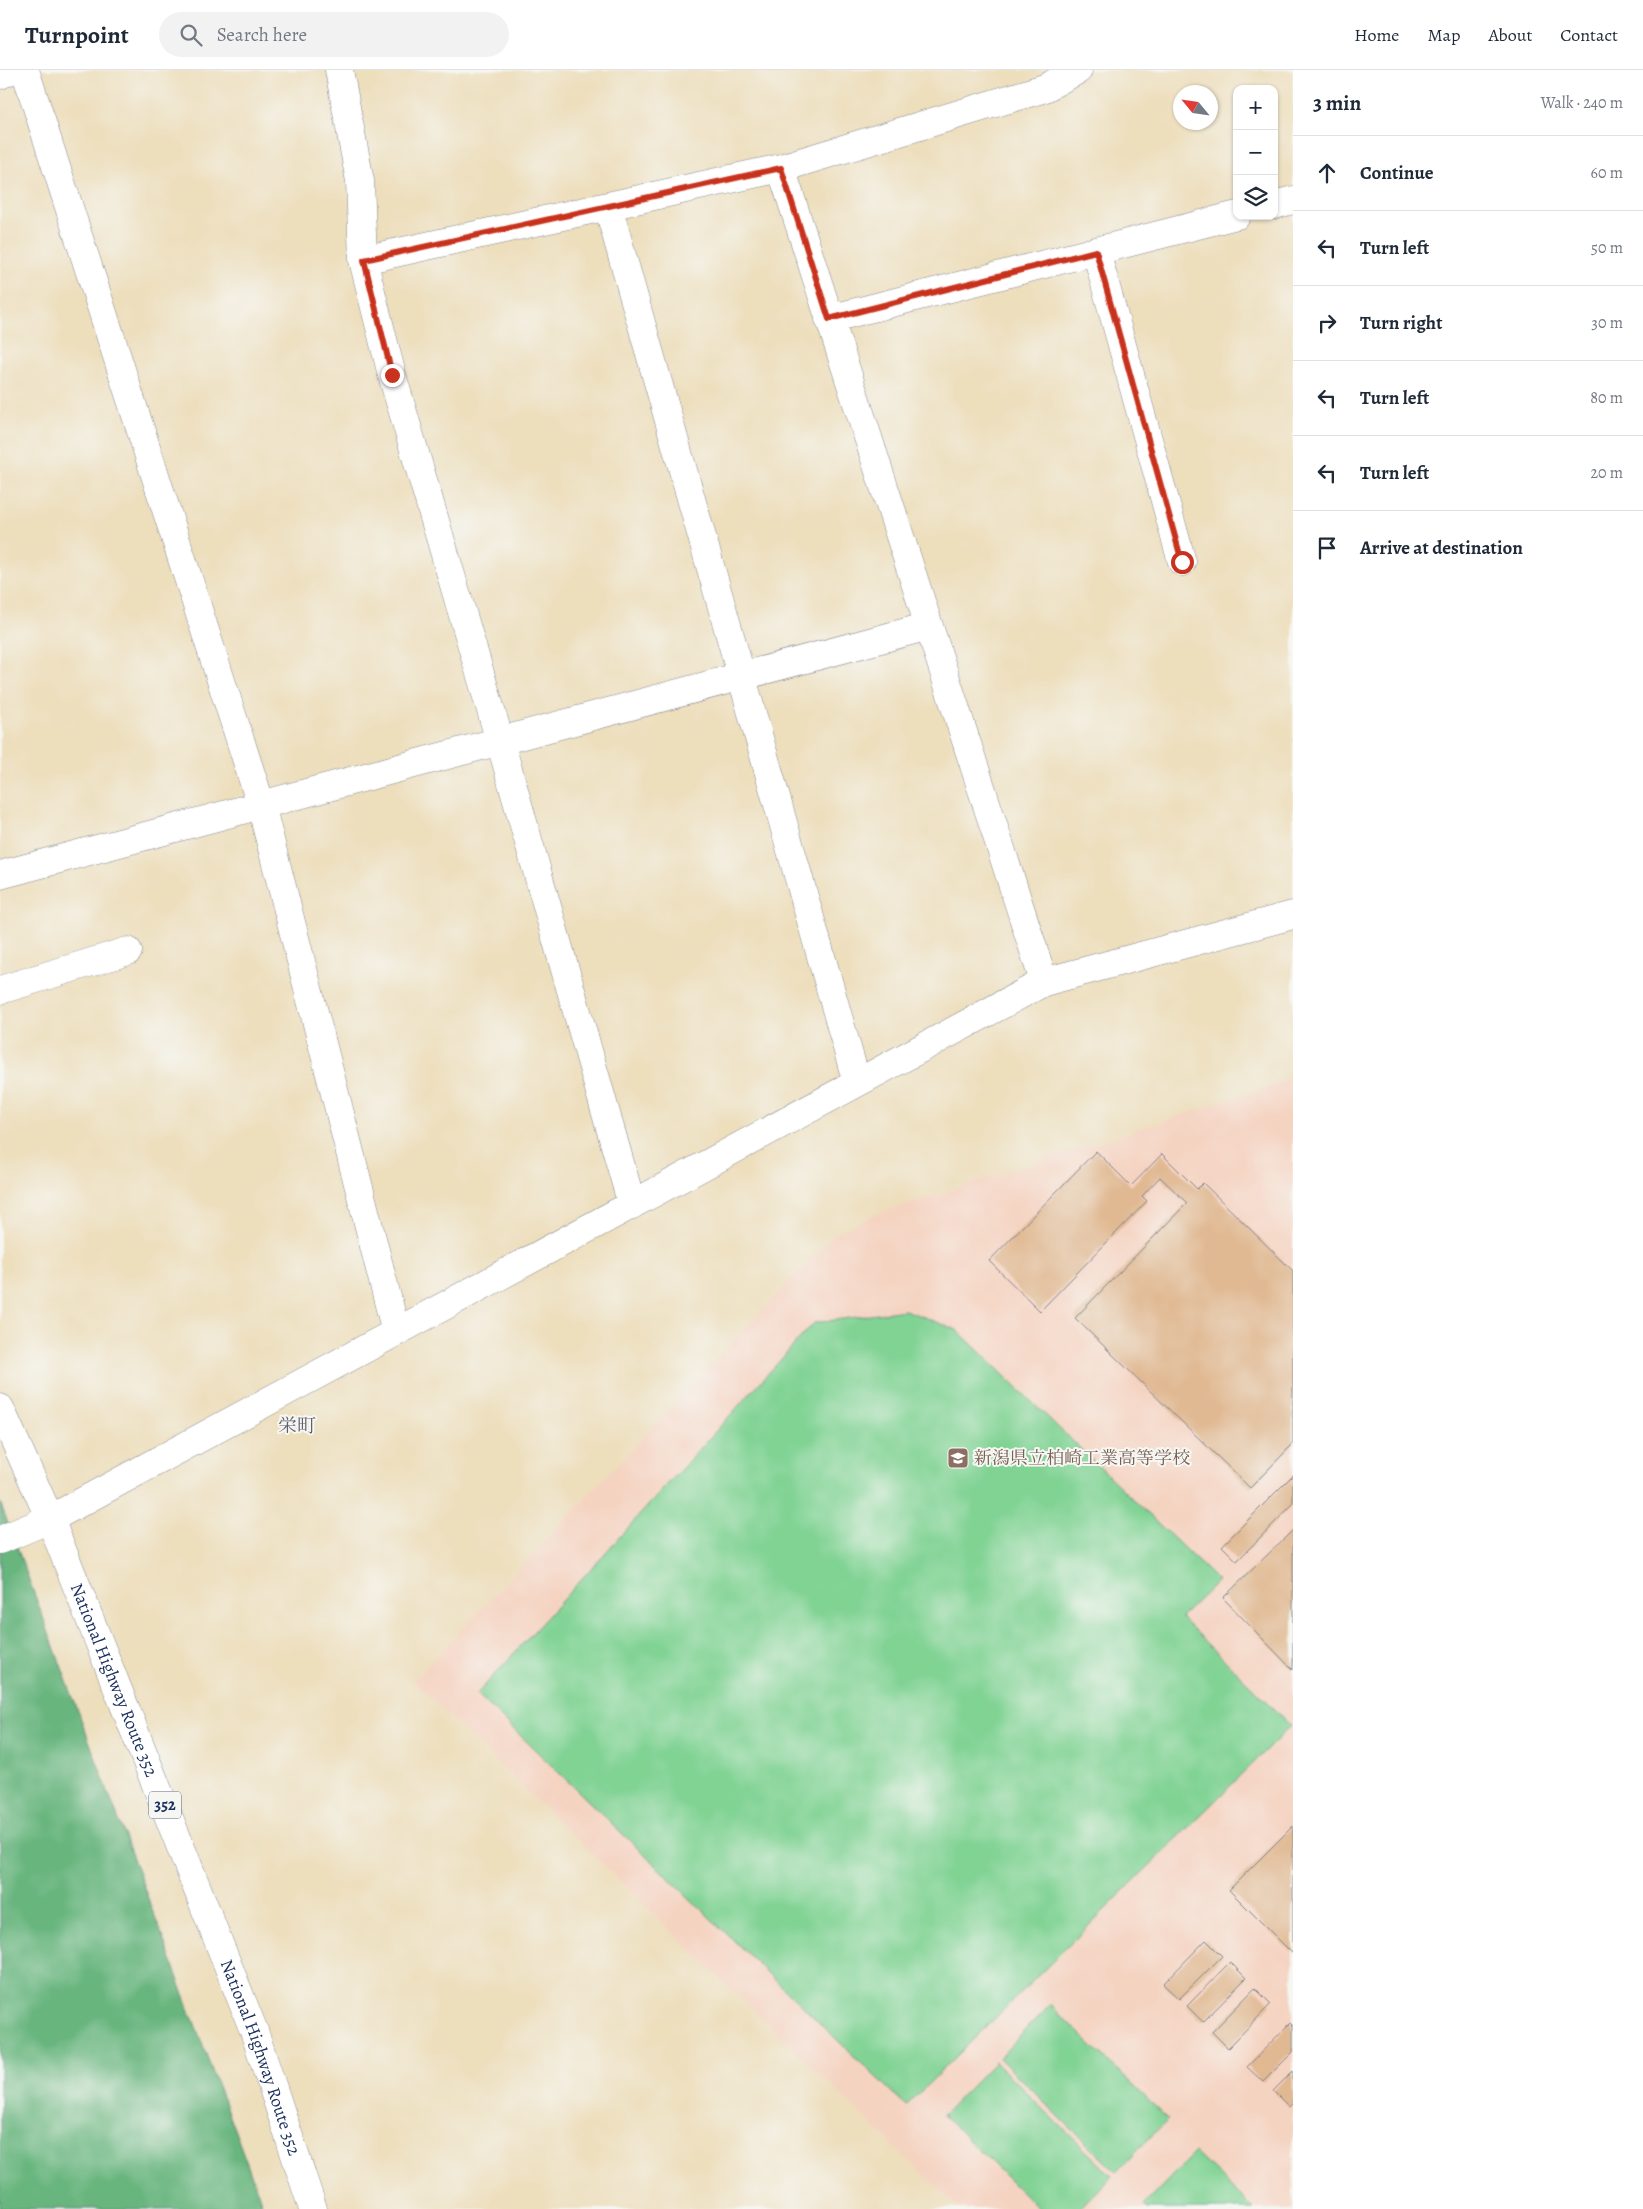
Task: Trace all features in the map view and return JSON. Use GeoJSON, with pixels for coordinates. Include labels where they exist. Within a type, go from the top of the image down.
{"type":"FeatureCollection","features":[{"type":"Feature","properties":{"kind":"main road"},"geometry":{"type":"LineString","coordinates":[[0,75],[11,70]]}},
{"type":"Feature","properties":{"kind":"main road"},"geometry":{"type":"LineString","coordinates":[[25,70],[261,805],[396,1332]]}},
{"type":"Feature","properties":{"kind":"main road"},"geometry":{"type":"LineString","coordinates":[[339,70],[360,181],[364,260],[392,375],[500,741],[632,1205]]}},
{"type":"Feature","properties":{"kind":"main road"},"geometry":{"type":"LineString","coordinates":[[364,260],[781,168],[1045,88],[1078,70]]}},
{"type":"Feature","properties":{"kind":"main road"},"geometry":{"type":"LineString","coordinates":[[781,168],[1044,982]]}},
{"type":"Feature","properties":{"kind":"main road"},"geometry":{"type":"LineString","coordinates":[[1278,204],[1293,200]]}},
{"type":"Feature","properties":{"kind":"main road"},"geometry":{"type":"LineString","coordinates":[[608,206],[857,1084]]}},
{"type":"Feature","properties":{"kind":"main road"},"geometry":{"type":"LineString","coordinates":[[829,319],[1233,216]]}},
{"type":"Feature","properties":{"kind":"main road"},"geometry":{"type":"LineString","coordinates":[[1096,251],[1182,562]]}},
{"type":"Feature","properties":{"kind":"main road"},"geometry":{"type":"LineString","coordinates":[[0,875],[929,626]]}},
{"type":"Feature","properties":{"kind":"main road"},"geometry":{"type":"LineString","coordinates":[[0,1540],[50,1519],[1044,982],[1293,915]]}},
{"type":"Feature","properties":{"kind":"main road"},"geometry":{"type":"LineString","coordinates":[[0,990],[128,951]]}},
{"type":"Feature","properties":{"kind":"main road","name":"National Highway Route 352"},"geometry":{"type":"LineString","coordinates":[[0,1408],[50,1519],[254,2031],[312,2209]]}},
{"type":"Feature","properties":{"kind":"shaded area","name":"新潟県立柏崎工業高等学校"},"geometry":{"type":"Polygon","coordinates":[[[1293,1079],[1293,2209],[959,2209],[413,1681],[834,1234],[877,1214],[1293,1079]]]}},
{"type":"Feature","properties":{"kind":"green space"},"geometry":{"type":"Polygon","coordinates":[[[905,1310],[957,1330],[1218,1581],[1181,1617],[1291,1726],[906,2106],[477,1694],[814,1323],[905,1310]]]}},
{"type":"Feature","properties":{"kind":"green space"},"geometry":{"type":"Polygon","coordinates":[[[0,1502],[264,2209],[0,2209],[0,1502]]]}},
{"type":"Feature","properties":{"kind":"green space"},"geometry":{"type":"Polygon","coordinates":[[[1050,2005],[1168,2119],[1116,2172],[999,2058],[1050,2005]]]}},
{"type":"Feature","properties":{"kind":"green space"},"geometry":{"type":"Polygon","coordinates":[[[995,2062],[1112,2176],[1080,2209],[1039,2209],[943,2115],[995,2062]]]}},
{"type":"Feature","properties":{"kind":"green space"},"geometry":{"type":"Polygon","coordinates":[[[1195,2152],[1254,2209],[1148,2209],[1144,2205],[1195,2152]]]}},
{"type":"Feature","properties":{"kind":"building"},"geometry":{"type":"Polygon","coordinates":[[[1096,1151],[1131,1186],[1162,1154],[1197,1189],[1203,1183],[1293,1271],[1293,1444],[1250,1488],[1075,1318],[1187,1203],[1160,1177],[1142,1196],[1147,1201],[1040,1311],[989,1261],[1096,1151]]]}},
{"type":"Feature","properties":{"kind":"building"},"geometry":{"type":"Polygon","coordinates":[[[1293,1475],[1293,1504],[1237,1561],[1222,1546],[1293,1475]]]}},
{"type":"Feature","properties":{"kind":"building"},"geometry":{"type":"Polygon","coordinates":[[[1293,1530],[1293,1670],[1223,1598],[1293,1530]]]}},
{"type":"Feature","properties":{"kind":"building"},"geometry":{"type":"Polygon","coordinates":[[[1293,1826],[1293,1954],[1229,1890],[1293,1826]]]}},
{"type":"Feature","properties":{"kind":"building"},"geometry":{"type":"Polygon","coordinates":[[[1206,1940],[1222,1956],[1179,1999],[1163,1984],[1206,1940]]]}},
{"type":"Feature","properties":{"kind":"building"},"geometry":{"type":"Polygon","coordinates":[[[1230,1962],[1246,1978],[1203,2022],[1187,2006],[1230,1962]]]}},
{"type":"Feature","properties":{"kind":"building"},"geometry":{"type":"Polygon","coordinates":[[[1255,1988],[1271,2004],[1228,2048],[1212,2032],[1255,1988]]]}},
{"type":"Feature","properties":{"kind":"building"},"geometry":{"type":"Polygon","coordinates":[[[1290,2023],[1293,2026],[1293,2052],[1263,2082],[1247,2067],[1290,2023]]]}},
{"type":"Feature","properties":{"kind":"building"},"geometry":{"type":"Polygon","coordinates":[[[1293,2071],[1293,2103],[1289,2107],[1273,2091],[1293,2071]]]}},
{"type":"Feature","properties":{"kind":"place","name":"新潟県立柏崎工業高等学校"},"geometry":{"type":"Point","coordinates":[958,1458]}},
{"type":"Feature","properties":{"kind":"district","name":"栄町"},"geometry":{"type":"Point","coordinates":[297,1426]}},
{"type":"Feature","properties":{"kind":"route"},"geometry":{"type":"LineString","coordinates":[[392,375],[364,260],[781,168],[829,319],[1096,251],[1182,562]]}}]}
